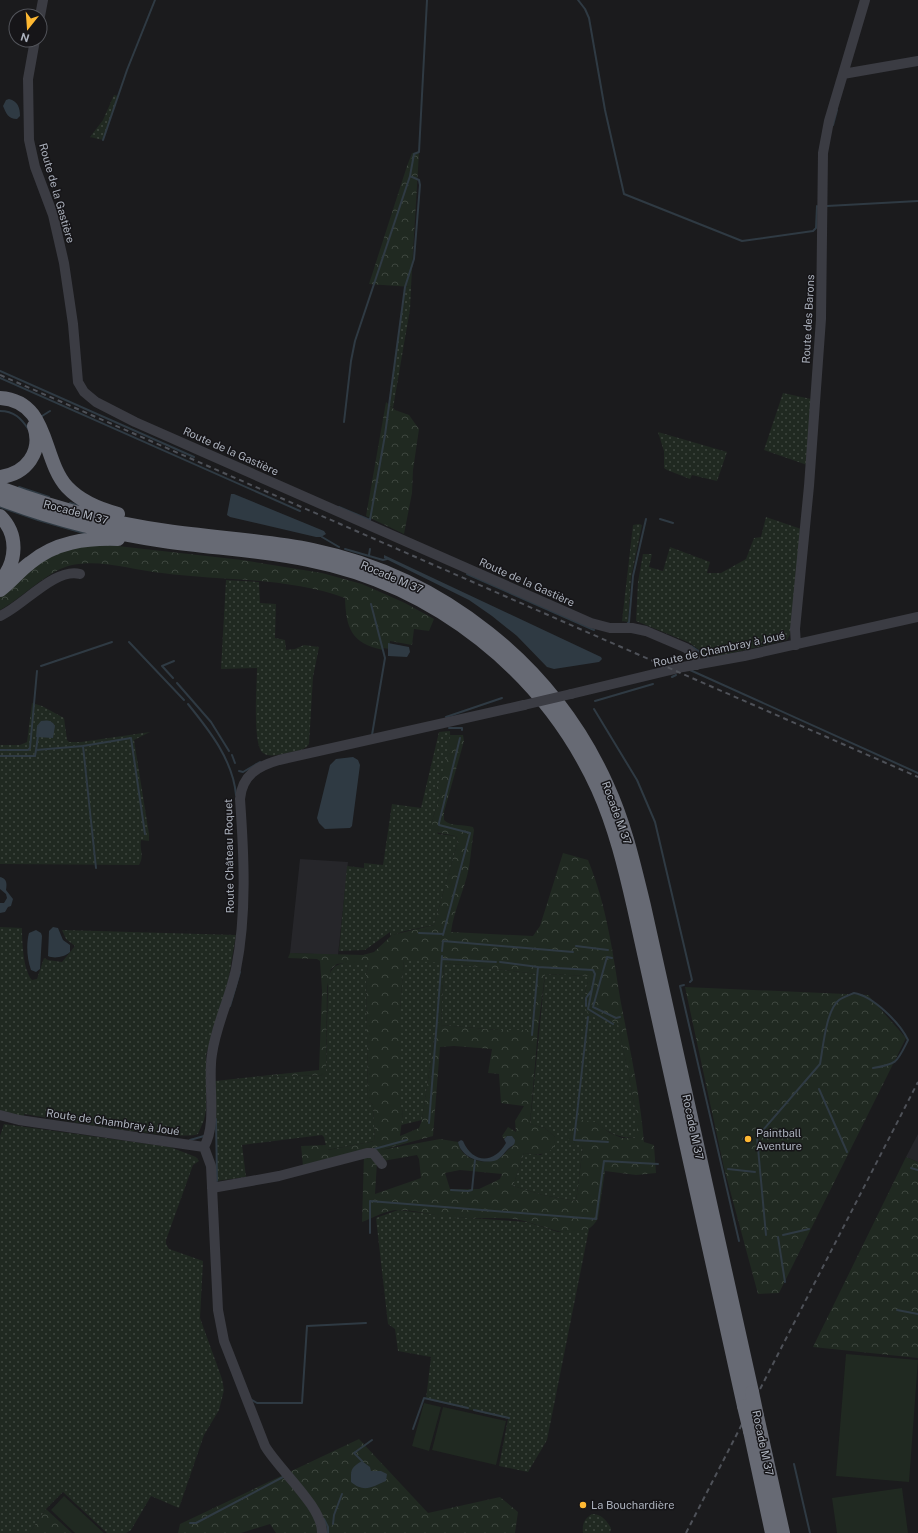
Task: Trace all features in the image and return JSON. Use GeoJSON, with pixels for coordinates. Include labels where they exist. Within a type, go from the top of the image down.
{"type":"FeatureCollection","features":[{"type":"Feature","properties":{"kind":"highway"},"geometry":{"type":"LineString","coordinates":[[0,398],[19,403],[35,416],[58,473],[76,495],[99,508],[195,535]]}},
{"type":"Feature","properties":{"kind":"highway"},"geometry":{"type":"LineString","coordinates":[[0,404],[13,406],[26,415],[33,425],[37,438],[34,453],[26,466],[14,474],[0,477]]}},
{"type":"Feature","properties":{"kind":"highway","name":"Rocade M 37"},"geometry":{"type":"LineString","coordinates":[[0,488],[47,504],[94,517],[153,529],[275,544],[324,553],[372,567],[419,588],[468,617],[512,652],[547,689],[577,730],[608,786],[622,821],[632,858],[752,1392],[780,1530]]}},
{"type":"Feature","properties":{"kind":"highway","name":"Rocade M 37"},"geometry":{"type":"LineString","coordinates":[[0,499],[74,523],[114,532],[170,542],[262,552],[309,560],[362,574],[403,591],[452,618],[496,652],[531,686],[565,730],[582,757],[598,790],[612,824],[623,860],[744,1406],[780,1530]]}},
{"type":"Feature","properties":{"kind":"highway"},"geometry":{"type":"LineString","coordinates":[[0,516],[9,527],[14,545],[12,563],[0,582]]}},
{"type":"Feature","properties":{"kind":"highway"},"geometry":{"type":"LineString","coordinates":[[0,590],[36,558],[54,548],[68,543],[97,539],[170,542]]}},
{"type":"Feature","properties":{"kind":"street","name":"Route des Barons"},"geometry":{"type":"LineString","coordinates":[[796,645],[795,629],[810,479],[821,319],[822,163],[827,131],[865,0]]}},
{"type":"Feature","properties":{"kind":"street","name":"Route de la Gastière"},"geometry":{"type":"LineString","coordinates":[[34,48],[28,90],[31,151],[56,227],[69,291],[77,375],[81,388],[88,397],[105,408],[591,623],[610,628],[638,629],[680,645],[691,651],[697,664]]}},
{"type":"Feature","properties":{"kind":"street"},"geometry":{"type":"LineString","coordinates":[[843,74],[918,61]]}},
{"type":"Feature","properties":{"kind":"street"},"geometry":{"type":"LineString","coordinates":[[0,616],[51,582],[73,573],[80,574]]}},
{"type":"Feature","properties":{"kind":"street","name":"Route de Chambray à Joué"},"geometry":{"type":"LineString","coordinates":[[524,705],[697,664],[796,645],[918,617]]}},
{"type":"Feature","properties":{"kind":"street","name":"Route Château Roquet"},"geometry":{"type":"LineString","coordinates":[[204,1147],[209,1138],[211,1124],[210,1076],[212,1053],[233,983],[241,936],[243,890],[240,799],[241,788],[247,777],[258,768],[279,760],[524,705]]}},
{"type":"Feature","properties":{"kind":"street","name":"Route de Chambray à Joué"},"geometry":{"type":"LineString","coordinates":[[1,1118],[204,1147]]}},
{"type":"Feature","properties":{"kind":"street"},"geometry":{"type":"LineString","coordinates":[[204,1147],[211,1166],[218,1310],[224,1341],[265,1446],[272,1457],[316,1510],[322,1533]]}},
{"type":"Feature","properties":{"kind":"street"},"geometry":{"type":"LineString","coordinates":[[212,1188],[279,1176],[367,1153],[374,1153],[382,1164]]}},
{"type":"Feature","properties":{"kind":"shaded area"},"geometry":{"type":"Polygon","coordinates":[[[9,99],[15,101],[20,110],[20,116],[17,119],[9,117],[3,106],[6,100],[9,99]]]}},
{"type":"Feature","properties":{"kind":"shaded area"},"geometry":{"type":"Polygon","coordinates":[[[231,494],[324,531],[326,534],[321,537],[316,537],[230,517],[227,515],[231,494]]]}},
{"type":"Feature","properties":{"kind":"shaded area"},"geometry":{"type":"Polygon","coordinates":[[[384,555],[601,657],[602,659],[599,662],[554,669],[547,667],[517,636],[469,600],[384,558],[384,555]]]}},
{"type":"Feature","properties":{"kind":"shaded area"},"geometry":{"type":"Polygon","coordinates":[[[388,643],[409,647],[410,652],[407,657],[388,656],[388,643]]]}},
{"type":"Feature","properties":{"kind":"shaded area"},"geometry":{"type":"Polygon","coordinates":[[[41,721],[49,721],[54,724],[53,738],[36,737],[37,726],[41,721]]]}},
{"type":"Feature","properties":{"kind":"shaded area"},"geometry":{"type":"Polygon","coordinates":[[[353,757],[358,760],[360,765],[352,826],[350,828],[325,829],[319,823],[317,818],[330,765],[336,759],[353,757]]]}},
{"type":"Feature","properties":{"kind":"shaded area"},"geometry":{"type":"Polygon","coordinates":[[[300,859],[348,862],[338,955],[290,953],[300,859]]]}},
{"type":"Feature","properties":{"kind":"shaded area"},"geometry":{"type":"Polygon","coordinates":[[[0,877],[5,880],[6,890],[13,899],[11,906],[8,907],[5,912],[0,913],[0,903],[4,903],[7,898],[6,894],[0,889],[0,877]]]}},
{"type":"Feature","properties":{"kind":"shaded area"},"geometry":{"type":"Polygon","coordinates":[[[53,927],[58,928],[63,940],[70,945],[70,952],[68,954],[56,957],[48,956],[49,931],[53,927]]]}},
{"type":"Feature","properties":{"kind":"shaded area"},"geometry":{"type":"Polygon","coordinates":[[[36,930],[41,933],[42,936],[40,969],[36,972],[31,970],[27,947],[29,933],[36,930]]]}},
{"type":"Feature","properties":{"kind":"shaded area"},"geometry":{"type":"Polygon","coordinates":[[[918,1134],[918,1162],[906,1157],[918,1134]]]}},
{"type":"Feature","properties":{"kind":"shaded area"},"geometry":{"type":"Polygon","coordinates":[[[507,1136],[512,1136],[515,1140],[514,1144],[499,1159],[485,1162],[468,1156],[460,1148],[458,1142],[461,1140],[463,1141],[467,1149],[478,1157],[490,1158],[501,1150],[506,1143],[504,1139],[507,1136]]]}},
{"type":"Feature","properties":{"kind":"shaded area"},"geometry":{"type":"Polygon","coordinates":[[[362,1461],[370,1467],[371,1471],[381,1471],[387,1474],[386,1481],[368,1488],[360,1487],[351,1482],[353,1468],[362,1461]]]}},
{"type":"Feature","properties":{"kind":"green space"},"geometry":{"type":"Polygon","coordinates":[[[114,95],[118,96],[103,140],[90,137],[103,120],[114,95]]]}},
{"type":"Feature","properties":{"kind":"green space"},"geometry":{"type":"Polygon","coordinates":[[[419,152],[411,287],[369,284],[407,166],[412,153],[419,152]]]}},
{"type":"Feature","properties":{"kind":"green space"},"geometry":{"type":"Polygon","coordinates":[[[405,287],[411,287],[410,309],[393,408],[389,404],[405,287]]]}},
{"type":"Feature","properties":{"kind":"green space"},"geometry":{"type":"Polygon","coordinates":[[[783,393],[811,399],[807,465],[764,450],[783,393]]]}},
{"type":"Feature","properties":{"kind":"green space"},"geometry":{"type":"Polygon","coordinates":[[[386,402],[395,410],[409,415],[419,429],[413,470],[412,493],[404,534],[366,516],[386,402]]]}},
{"type":"Feature","properties":{"kind":"green space"},"geometry":{"type":"Polygon","coordinates":[[[658,432],[727,452],[717,481],[692,475],[690,479],[664,468],[664,451],[658,432]]]}},
{"type":"Feature","properties":{"kind":"green space"},"geometry":{"type":"Polygon","coordinates":[[[766,517],[801,529],[790,634],[787,640],[719,656],[706,655],[690,643],[636,621],[638,582],[643,554],[652,554],[649,567],[663,571],[670,547],[710,562],[707,573],[721,573],[746,559],[754,538],[761,537],[766,517]]]}},
{"type":"Feature","properties":{"kind":"green space"},"geometry":{"type":"Polygon","coordinates":[[[633,525],[642,525],[631,578],[628,622],[622,621],[633,525]]]}},
{"type":"Feature","properties":{"kind":"green space"},"geometry":{"type":"Polygon","coordinates":[[[109,545],[242,560],[322,573],[362,584],[405,603],[434,619],[429,631],[414,629],[412,645],[390,641],[390,649],[383,648],[383,650],[364,643],[352,633],[347,618],[345,598],[323,591],[277,583],[185,576],[94,563],[83,563],[63,568],[44,579],[0,610],[0,595],[40,561],[74,546],[109,545]]]}},
{"type":"Feature","properties":{"kind":"green space"},"geometry":{"type":"Polygon","coordinates":[[[226,580],[259,582],[260,603],[276,604],[275,638],[285,640],[286,650],[295,649],[304,645],[319,647],[313,677],[309,744],[302,749],[275,755],[263,753],[257,738],[256,727],[257,668],[221,669],[226,580]]]}},
{"type":"Feature","properties":{"kind":"green space"},"geometry":{"type":"Polygon","coordinates":[[[32,703],[42,706],[64,718],[67,740],[69,742],[81,742],[150,732],[134,740],[149,834],[149,841],[141,840],[142,858],[139,865],[0,864],[0,745],[20,745],[27,742],[32,703]]]}},
{"type":"Feature","properties":{"kind":"green space"},"geometry":{"type":"Polygon","coordinates":[[[450,731],[446,762],[435,791],[440,794],[432,822],[438,834],[456,836],[458,841],[434,925],[405,931],[390,936],[390,932],[365,950],[339,951],[347,866],[364,868],[364,863],[383,865],[392,804],[421,808],[439,732],[450,731]]]}},
{"type":"Feature","properties":{"kind":"green space"},"geometry":{"type":"Polygon","coordinates":[[[450,735],[463,735],[464,741],[444,812],[444,820],[450,824],[473,827],[474,830],[469,867],[451,932],[533,936],[540,926],[563,853],[588,860],[595,877],[605,913],[640,1107],[644,1142],[654,1145],[656,1173],[636,1175],[605,1171],[598,1218],[591,1227],[582,1232],[571,1233],[560,1231],[515,1219],[451,1217],[406,1210],[391,1211],[362,1222],[364,1154],[303,1166],[301,1146],[326,1145],[328,1150],[375,1141],[373,1105],[368,1101],[366,975],[369,963],[337,964],[331,969],[327,987],[326,1075],[252,1077],[319,1070],[322,991],[320,961],[317,959],[288,958],[290,953],[363,955],[374,952],[392,935],[434,925],[458,841],[456,836],[434,832],[432,822],[440,794],[435,791],[447,756],[450,735]],[[404,960],[400,1009],[400,1103],[403,1113],[400,1136],[419,1128],[422,1120],[436,1026],[442,963],[404,960]],[[444,963],[441,1025],[499,1030],[531,1030],[538,974],[444,963]],[[545,974],[538,1029],[530,1124],[545,1128],[555,1137],[555,1144],[553,1148],[545,1153],[524,1153],[513,1186],[543,1195],[576,1201],[583,1146],[568,1141],[575,1119],[595,1122],[610,1133],[622,1138],[637,1138],[637,1117],[618,1023],[589,1016],[585,1006],[585,1001],[589,976],[545,974]],[[454,1046],[440,1047],[433,1136],[381,1150],[440,1139],[458,1142],[464,1153],[474,1160],[487,1161],[501,1157],[513,1146],[507,1136],[504,1139],[502,1136],[508,1127],[516,1132],[515,1121],[524,1106],[501,1103],[499,1074],[488,1073],[492,1049],[454,1046]],[[417,1155],[377,1162],[375,1194],[421,1178],[419,1159],[417,1155]],[[460,1170],[445,1173],[450,1189],[479,1189],[500,1179],[502,1174],[460,1170]]]}},
{"type":"Feature","properties":{"kind":"green space"},"geometry":{"type":"Polygon","coordinates":[[[0,927],[22,928],[25,963],[32,980],[37,979],[44,958],[62,962],[75,946],[66,939],[62,930],[236,935],[228,982],[206,1055],[206,1110],[204,1120],[198,1134],[188,1136],[168,1135],[24,1114],[24,1117],[0,1111],[0,927]]]}},
{"type":"Feature","properties":{"kind":"green space"},"geometry":{"type":"Polygon","coordinates":[[[404,959],[442,962],[436,1026],[422,1120],[401,1125],[403,1113],[400,1104],[400,1009],[404,959]]]}},
{"type":"Feature","properties":{"kind":"green space"},"geometry":{"type":"Polygon","coordinates":[[[344,963],[369,963],[366,975],[368,1101],[373,1105],[375,1141],[327,1150],[324,1137],[322,1135],[242,1145],[246,1177],[217,1181],[215,1081],[252,1077],[326,1075],[328,979],[333,968],[344,963]]]}},
{"type":"Feature","properties":{"kind":"green space"},"geometry":{"type":"Polygon","coordinates":[[[444,963],[538,974],[531,1030],[499,1030],[441,1025],[444,963]]]}},
{"type":"Feature","properties":{"kind":"green space"},"geometry":{"type":"Polygon","coordinates":[[[545,974],[590,976],[585,991],[587,1011],[590,1016],[618,1022],[637,1117],[638,1138],[620,1136],[605,1130],[595,1122],[583,1146],[576,1201],[543,1195],[513,1186],[524,1153],[541,1155],[555,1142],[555,1137],[545,1128],[530,1124],[545,974]]]}},
{"type":"Feature","properties":{"kind":"green space"},"geometry":{"type":"Polygon","coordinates":[[[685,987],[868,995],[906,1038],[779,1293],[758,1294],[724,1168],[685,987]]]}},
{"type":"Feature","properties":{"kind":"green space"},"geometry":{"type":"Polygon","coordinates":[[[4,1124],[170,1147],[196,1157],[199,1161],[193,1165],[166,1240],[166,1244],[169,1249],[203,1261],[200,1318],[222,1379],[224,1390],[219,1410],[204,1435],[179,1508],[151,1496],[131,1530],[126,1533],[107,1533],[63,1492],[46,1509],[29,1533],[0,1533],[0,1136],[4,1124]]]}},
{"type":"Feature","properties":{"kind":"green space"},"geometry":{"type":"Polygon","coordinates":[[[906,1157],[918,1162],[918,1358],[813,1347],[906,1157]]]}},
{"type":"Feature","properties":{"kind":"green space"},"geometry":{"type":"Polygon","coordinates":[[[398,1210],[455,1217],[527,1222],[558,1232],[589,1229],[547,1440],[528,1472],[499,1466],[508,1419],[426,1399],[431,1357],[398,1351],[395,1329],[388,1324],[376,1218],[398,1210]]]}},
{"type":"Feature","properties":{"kind":"green space"},"geometry":{"type":"Polygon","coordinates":[[[846,1354],[918,1360],[909,1482],[836,1476],[846,1354]]]}},
{"type":"Feature","properties":{"kind":"green space"},"geometry":{"type":"Polygon","coordinates":[[[424,1403],[441,1407],[429,1451],[412,1446],[424,1403]]]}},
{"type":"Feature","properties":{"kind":"green space"},"geometry":{"type":"Polygon","coordinates":[[[443,1407],[506,1421],[496,1465],[432,1450],[443,1407]]]}},
{"type":"Feature","properties":{"kind":"green space"},"geometry":{"type":"Polygon","coordinates":[[[359,1439],[428,1513],[500,1497],[518,1512],[515,1533],[276,1533],[270,1524],[241,1533],[178,1533],[180,1524],[359,1439]]]}},
{"type":"Feature","properties":{"kind":"green space"},"geometry":{"type":"Polygon","coordinates":[[[902,1488],[908,1533],[837,1533],[832,1498],[902,1488]]]}},
{"type":"Feature","properties":{"kind":"green space"},"geometry":{"type":"Polygon","coordinates":[[[64,1496],[104,1533],[75,1533],[51,1510],[64,1496]]]}},
{"type":"Feature","properties":{"kind":"green space"},"geometry":{"type":"Polygon","coordinates":[[[46,1509],[72,1533],[29,1533],[46,1509]]]}},
{"type":"Feature","properties":{"kind":"green space"},"geometry":{"type":"Polygon","coordinates":[[[592,1514],[601,1516],[605,1520],[611,1528],[610,1533],[583,1533],[584,1522],[592,1514]]]}},
{"type":"Feature","properties":{"kind":"waterway"},"geometry":{"type":"LineString","coordinates":[[103,140],[127,70],[155,0]]}},
{"type":"Feature","properties":{"kind":"waterway"},"geometry":{"type":"LineString","coordinates":[[339,507],[370,520],[385,435],[405,287],[414,259],[420,185],[419,180],[410,176],[414,154],[419,152],[427,0]]}},
{"type":"Feature","properties":{"kind":"waterway"},"geometry":{"type":"LineString","coordinates":[[578,0],[585,9],[589,18],[605,110],[624,194],[742,241],[813,231],[816,228],[817,206]]}},
{"type":"Feature","properties":{"kind":"waterway"},"geometry":{"type":"LineString","coordinates":[[833,125],[837,110]]}},
{"type":"Feature","properties":{"kind":"waterway"},"geometry":{"type":"LineString","coordinates":[[344,422],[351,361],[355,341],[410,176]]}},
{"type":"Feature","properties":{"kind":"waterway"},"geometry":{"type":"LineString","coordinates":[[827,206],[918,201]]}},
{"type":"Feature","properties":{"kind":"waterway"},"geometry":{"type":"LineString","coordinates":[[0,371],[194,457]]}},
{"type":"Feature","properties":{"kind":"waterway"},"geometry":{"type":"LineString","coordinates":[[0,378],[300,511]]}},
{"type":"Feature","properties":{"kind":"waterway"},"geometry":{"type":"LineString","coordinates":[[0,411],[9,412],[17,416],[29,430]]}},
{"type":"Feature","properties":{"kind":"waterway"},"geometry":{"type":"LineString","coordinates":[[42,416],[50,411]]}},
{"type":"Feature","properties":{"kind":"waterway"},"geometry":{"type":"LineString","coordinates":[[19,487],[49,497]]}},
{"type":"Feature","properties":{"kind":"waterway"},"geometry":{"type":"LineString","coordinates":[[70,503],[81,506]]}},
{"type":"Feature","properties":{"kind":"waterway"},"geometry":{"type":"LineString","coordinates":[[0,507],[87,534]]}},
{"type":"Feature","properties":{"kind":"waterway"},"geometry":{"type":"LineString","coordinates":[[627,624],[629,622],[633,576],[646,519]]}},
{"type":"Feature","properties":{"kind":"waterway"},"geometry":{"type":"LineString","coordinates":[[660,519],[673,523]]}},
{"type":"Feature","properties":{"kind":"waterway"},"geometry":{"type":"LineString","coordinates":[[322,537],[339,547]]}},
{"type":"Feature","properties":{"kind":"waterway"},"geometry":{"type":"LineString","coordinates":[[345,549],[383,560],[387,559]]}},
{"type":"Feature","properties":{"kind":"waterway"},"geometry":{"type":"LineString","coordinates":[[369,555],[370,549]]}},
{"type":"Feature","properties":{"kind":"waterway"},"geometry":{"type":"LineString","coordinates":[[467,574],[594,630]]}},
{"type":"Feature","properties":{"kind":"waterway"},"geometry":{"type":"LineString","coordinates":[[371,604],[385,658],[372,735]]}},
{"type":"Feature","properties":{"kind":"waterway"},"geometry":{"type":"LineString","coordinates":[[41,666],[112,642]]}},
{"type":"Feature","properties":{"kind":"waterway"},"geometry":{"type":"LineString","coordinates":[[129,642],[184,700]]}},
{"type":"Feature","properties":{"kind":"waterway"},"geometry":{"type":"LineString","coordinates":[[691,646],[709,658]]}},
{"type":"Feature","properties":{"kind":"waterway"},"geometry":{"type":"LineString","coordinates":[[173,678],[162,666],[174,661]]}},
{"type":"Feature","properties":{"kind":"waterway"},"geometry":{"type":"LineString","coordinates":[[690,670],[918,773]]}},
{"type":"Feature","properties":{"kind":"waterway"},"geometry":{"type":"LineString","coordinates":[[0,750],[28,750],[30,748],[37,671]]}},
{"type":"Feature","properties":{"kind":"waterway"},"geometry":{"type":"LineString","coordinates":[[672,677],[676,675]]}},
{"type":"Feature","properties":{"kind":"waterway"},"geometry":{"type":"LineString","coordinates":[[177,683],[211,722],[229,751]]}},
{"type":"Feature","properties":{"kind":"waterway"},"geometry":{"type":"LineString","coordinates":[[595,701],[653,684]]}},
{"type":"Feature","properties":{"kind":"waterway"},"geometry":{"type":"LineString","coordinates":[[446,717],[502,698]]}},
{"type":"Feature","properties":{"kind":"waterway"},"geometry":{"type":"LineString","coordinates":[[188,704],[219,746],[230,770],[236,795]]}},
{"type":"Feature","properties":{"kind":"waterway"},"geometry":{"type":"LineString","coordinates":[[594,709],[637,780],[655,822],[692,980],[690,982]]}},
{"type":"Feature","properties":{"kind":"waterway"},"geometry":{"type":"LineString","coordinates":[[449,728],[462,728],[462,730]]}},
{"type":"Feature","properties":{"kind":"waterway"},"geometry":{"type":"LineString","coordinates":[[38,736],[36,750],[83,746],[131,738],[145,834]]}},
{"type":"Feature","properties":{"kind":"waterway"},"geometry":{"type":"LineString","coordinates":[[443,935],[470,833],[439,825],[460,738]]}},
{"type":"Feature","properties":{"kind":"waterway"},"geometry":{"type":"LineString","coordinates":[[83,746],[96,868]]}},
{"type":"Feature","properties":{"kind":"waterway"},"geometry":{"type":"LineString","coordinates":[[0,756],[35,756],[36,750]]}},
{"type":"Feature","properties":{"kind":"waterway"},"geometry":{"type":"LineString","coordinates":[[232,755],[235,763]]}},
{"type":"Feature","properties":{"kind":"waterway"},"geometry":{"type":"LineString","coordinates":[[239,771],[243,772],[260,762]]}},
{"type":"Feature","properties":{"kind":"waterway"},"geometry":{"type":"LineString","coordinates":[[419,933],[443,934]]}},
{"type":"Feature","properties":{"kind":"waterway"},"geometry":{"type":"LineString","coordinates":[[443,941],[573,952]]}},
{"type":"Feature","properties":{"kind":"waterway"},"geometry":{"type":"LineString","coordinates":[[442,951],[443,941]]}},
{"type":"Feature","properties":{"kind":"waterway"},"geometry":{"type":"LineString","coordinates":[[576,946],[608,950]]}},
{"type":"Feature","properties":{"kind":"waterway"},"geometry":{"type":"LineString","coordinates":[[429,1123],[442,956]]}},
{"type":"Feature","properties":{"kind":"waterway"},"geometry":{"type":"LineString","coordinates":[[612,958],[607,957],[593,1007],[616,1018],[620,1017]]}},
{"type":"Feature","properties":{"kind":"waterway"},"geometry":{"type":"LineString","coordinates":[[442,959],[496,962]]}},
{"type":"Feature","properties":{"kind":"waterway"},"geometry":{"type":"LineString","coordinates":[[500,962],[538,967]]}},
{"type":"Feature","properties":{"kind":"waterway"},"geometry":{"type":"LineString","coordinates":[[532,1035],[538,967],[593,970],[595,974],[588,1009],[613,1024]]}},
{"type":"Feature","properties":{"kind":"waterway"},"geometry":{"type":"LineString","coordinates":[[230,1006],[240,972]]}},
{"type":"Feature","properties":{"kind":"waterway"},"geometry":{"type":"LineString","coordinates":[[684,985],[680,986],[739,1241]]}},
{"type":"Feature","properties":{"kind":"waterway"},"geometry":{"type":"LineString","coordinates":[[586,1006],[586,998],[591,991]]}},
{"type":"Feature","properties":{"kind":"waterway"},"geometry":{"type":"LineString","coordinates":[[766,1235],[757,1137],[820,1064],[828,1020],[831,1012],[839,1000],[854,993],[869,999],[885,1011],[899,1026],[908,1040],[896,1061],[887,1065],[873,1068]]}},
{"type":"Feature","properties":{"kind":"waterway"},"geometry":{"type":"LineString","coordinates":[[588,1017],[574,1140],[608,1142]]}},
{"type":"Feature","properties":{"kind":"waterway"},"geometry":{"type":"LineString","coordinates":[[819,1089],[847,1152]]}},
{"type":"Feature","properties":{"kind":"waterway"},"geometry":{"type":"LineString","coordinates":[[216,1119],[217,1181]]}},
{"type":"Feature","properties":{"kind":"waterway"},"geometry":{"type":"LineString","coordinates":[[190,1140],[204,1136]]}},
{"type":"Feature","properties":{"kind":"waterway"},"geometry":{"type":"LineString","coordinates":[[374,1149],[407,1140]]}},
{"type":"Feature","properties":{"kind":"waterway"},"geometry":{"type":"LineString","coordinates":[[451,1190],[472,1190],[475,1160]]}},
{"type":"Feature","properties":{"kind":"waterway"},"geometry":{"type":"LineString","coordinates":[[370,1233],[370,1201],[596,1219],[604,1161],[658,1164]]}},
{"type":"Feature","properties":{"kind":"waterway"},"geometry":{"type":"LineString","coordinates":[[911,1168],[918,1170]]}},
{"type":"Feature","properties":{"kind":"waterway"},"geometry":{"type":"LineString","coordinates":[[728,1169],[755,1172]]}},
{"type":"Feature","properties":{"kind":"waterway"},"geometry":{"type":"LineString","coordinates":[[783,1235],[809,1229]]}},
{"type":"Feature","properties":{"kind":"waterway"},"geometry":{"type":"LineString","coordinates":[[778,1237],[785,1282]]}},
{"type":"Feature","properties":{"kind":"waterway"},"geometry":{"type":"LineString","coordinates":[[897,1310],[918,1314]]}},
{"type":"Feature","properties":{"kind":"waterway"},"geometry":{"type":"LineString","coordinates":[[252,1400],[257,1403],[302,1403],[307,1326],[366,1323]]}},
{"type":"Feature","properties":{"kind":"waterway"},"geometry":{"type":"LineString","coordinates":[[413,1429],[424,1398],[468,1408]]}},
{"type":"Feature","properties":{"kind":"waterway"},"geometry":{"type":"LineString","coordinates":[[474,1410],[509,1418]]}},
{"type":"Feature","properties":{"kind":"waterway"},"geometry":{"type":"LineString","coordinates":[[362,1461],[354,1453],[372,1440]]}},
{"type":"Feature","properties":{"kind":"waterway"},"geometry":{"type":"LineString","coordinates":[[794,1464],[810,1533]]}},
{"type":"Feature","properties":{"kind":"waterway"},"geometry":{"type":"LineString","coordinates":[[190,1523],[196,1523],[283,1477]]}},
{"type":"Feature","properties":{"kind":"waterway"},"geometry":{"type":"LineString","coordinates":[[333,1524],[334,1515],[342,1494]]}},
{"type":"Feature","properties":{"kind":"waterway"},"geometry":{"type":"LineString","coordinates":[[324,1519],[328,1527],[328,1533]]}},
{"type":"Feature","properties":{"kind":"railway"},"geometry":{"type":"LineString","coordinates":[[0,375],[918,777]]}},
{"type":"Feature","properties":{"kind":"railway"},"geometry":{"type":"LineString","coordinates":[[686,1533],[918,1082]]}},
{"type":"Feature","properties":{"kind":"place","name":"Paintball Aventure"},"geometry":{"type":"Point","coordinates":[748,1139]}},
{"type":"Feature","properties":{"kind":"place","name":"La Bouchardière"},"geometry":{"type":"Point","coordinates":[583,1505]}}]}
